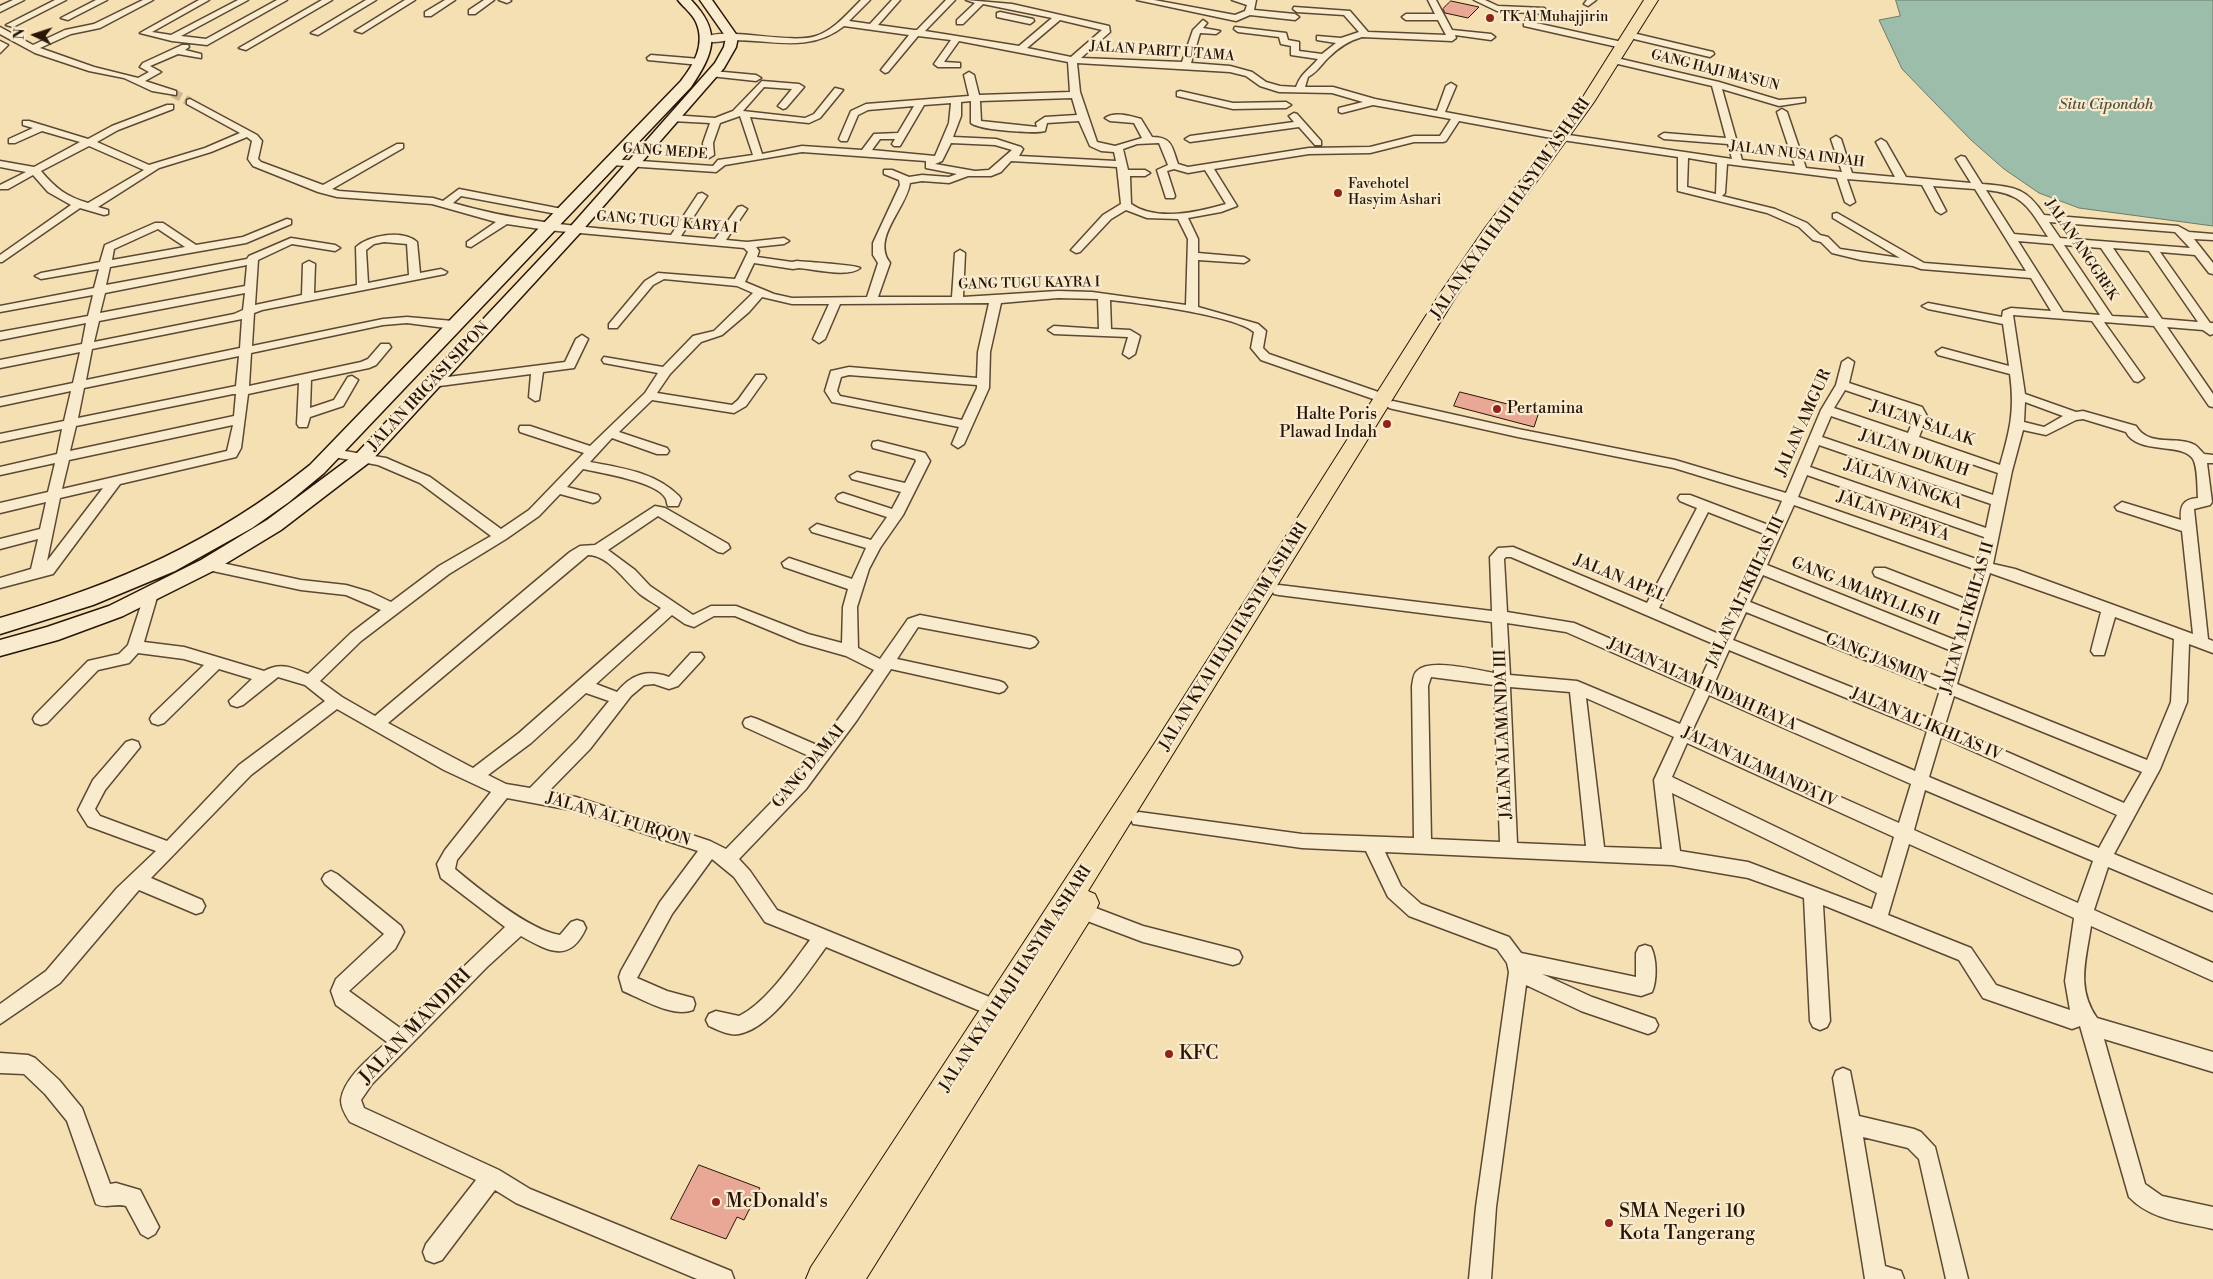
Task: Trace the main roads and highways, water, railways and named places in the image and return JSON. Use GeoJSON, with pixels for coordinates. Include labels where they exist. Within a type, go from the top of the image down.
{"type":"FeatureCollection","features":[{"type":"Feature","properties":{"kind":"main road","name":"JALAN KYAI HAJI HASYIM ASHARI"},"geometry":{"type":"LineString","coordinates":[[1568,138],[1622,45],[1651,0]]}},
{"type":"Feature","properties":{"kind":"main road","name":"JALAN KYAI HAJI HASYIM ASHARI"},"geometry":{"type":"LineString","coordinates":[[846,1279],[1004,1012],[1272,589],[1354,454],[1409,369],[1454,308],[1568,138],[1622,62],[1662,0]]}},
{"type":"Feature","properties":{"kind":"main road","name":"JALAN KYAI HAJI HASYIM ASHARI"},"geometry":{"type":"LineString","coordinates":[[823,1279],[1004,1012],[1080,910],[1139,819],[1272,589]]}},
{"type":"Feature","properties":{"kind":"water","name":"Situ Cipondoh"},"geometry":{"type":"Polygon","coordinates":[[[1896,0],[2213,0],[2213,226],[2079,208],[2039,193],[2004,169],[1971,140],[1902,69],[1879,20],[1900,16],[1896,0]]]}},
{"type":"Feature","properties":{"kind":"tunnel"},"geometry":{"type":"LineString","coordinates":[[173,93],[190,102]]}},
{"type":"Feature","properties":{"kind":"place","name":"TK Al Muhajjirin"},"geometry":{"type":"Point","coordinates":[1490,18]}},
{"type":"Feature","properties":{"kind":"place","name":"Favehotel Hasyim Ashari"},"geometry":{"type":"Point","coordinates":[1338,193]}},
{"type":"Feature","properties":{"kind":"place","name":"Pertamina"},"geometry":{"type":"Point","coordinates":[1497,409]}},
{"type":"Feature","properties":{"kind":"place","name":"Halte Poris Plawad Indah"},"geometry":{"type":"Point","coordinates":[1387,424]}},
{"type":"Feature","properties":{"kind":"place","name":"KFC"},"geometry":{"type":"Point","coordinates":[1169,1054]}},
{"type":"Feature","properties":{"kind":"place","name":"McDonald's"},"geometry":{"type":"Point","coordinates":[716,1202]}},
{"type":"Feature","properties":{"kind":"place","name":"SMA Negeri 10 Kota Tangerang"},"geometry":{"type":"Point","coordinates":[1609,1223]}}]}
